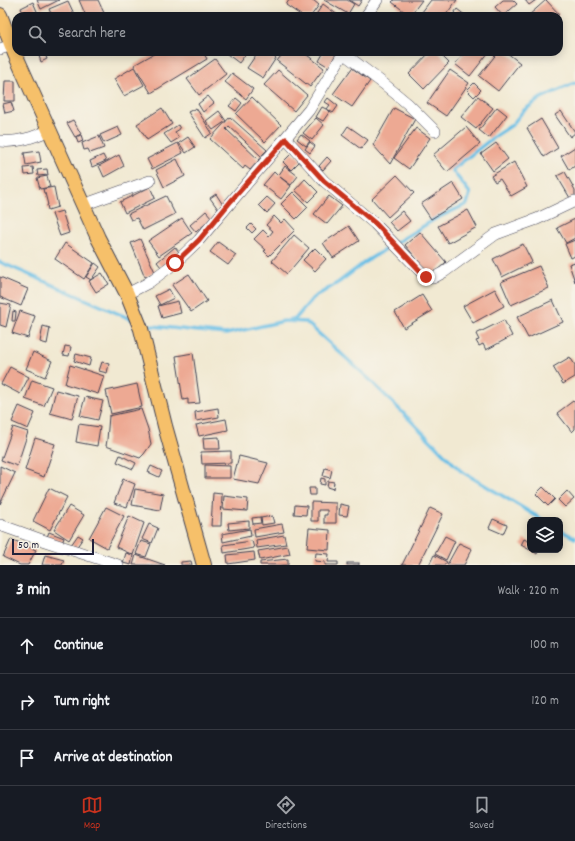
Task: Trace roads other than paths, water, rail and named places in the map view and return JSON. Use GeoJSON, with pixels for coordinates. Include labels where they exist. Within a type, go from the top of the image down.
{"type":"FeatureCollection","features":[{"type":"Feature","properties":{"kind":"main road"},"geometry":{"type":"LineString","coordinates":[[0,17],[6,47],[50,130],[98,238],[127,294],[141,329],[165,426],[204,565]]}},
{"type":"Feature","properties":{"kind":"street"},"geometry":{"type":"LineString","coordinates":[[368,12],[376,0]]}},
{"type":"Feature","properties":{"kind":"street"},"geometry":{"type":"LineString","coordinates":[[127,294],[148,283],[175,263],[199,240],[309,110],[341,56]]}},
{"type":"Feature","properties":{"kind":"street"},"geometry":{"type":"LineString","coordinates":[[347,56],[408,104],[435,131]]}},
{"type":"Feature","properties":{"kind":"street"},"geometry":{"type":"LineString","coordinates":[[0,141],[11,142],[32,137],[50,130]]}},
{"type":"Feature","properties":{"kind":"street"},"geometry":{"type":"LineString","coordinates":[[286,139],[324,181],[376,224],[426,277],[433,278],[444,272],[496,234],[538,219],[575,200]]}},
{"type":"Feature","properties":{"kind":"street"},"geometry":{"type":"LineString","coordinates":[[83,205],[150,181]]}},
{"type":"Feature","properties":{"kind":"street"},"geometry":{"type":"LineString","coordinates":[[0,525],[118,565]]}},
{"type":"Feature","properties":{"kind":"waterway"},"geometry":{"type":"LineString","coordinates":[[289,320],[296,318],[313,298],[339,282],[368,260],[435,219],[467,204],[470,193],[452,170],[495,136],[512,125],[523,111],[541,98],[575,83]]}},
{"type":"Feature","properties":{"kind":"waterway"},"geometry":{"type":"LineString","coordinates":[[0,262],[133,320]]}},
{"type":"Feature","properties":{"kind":"waterway"},"geometry":{"type":"LineString","coordinates":[[144,325],[226,334],[284,321],[306,322],[367,377],[461,471],[538,517]]}},
{"type":"Feature","properties":{"kind":"waterway"},"geometry":{"type":"LineString","coordinates":[[563,532],[575,538]]}}]}
